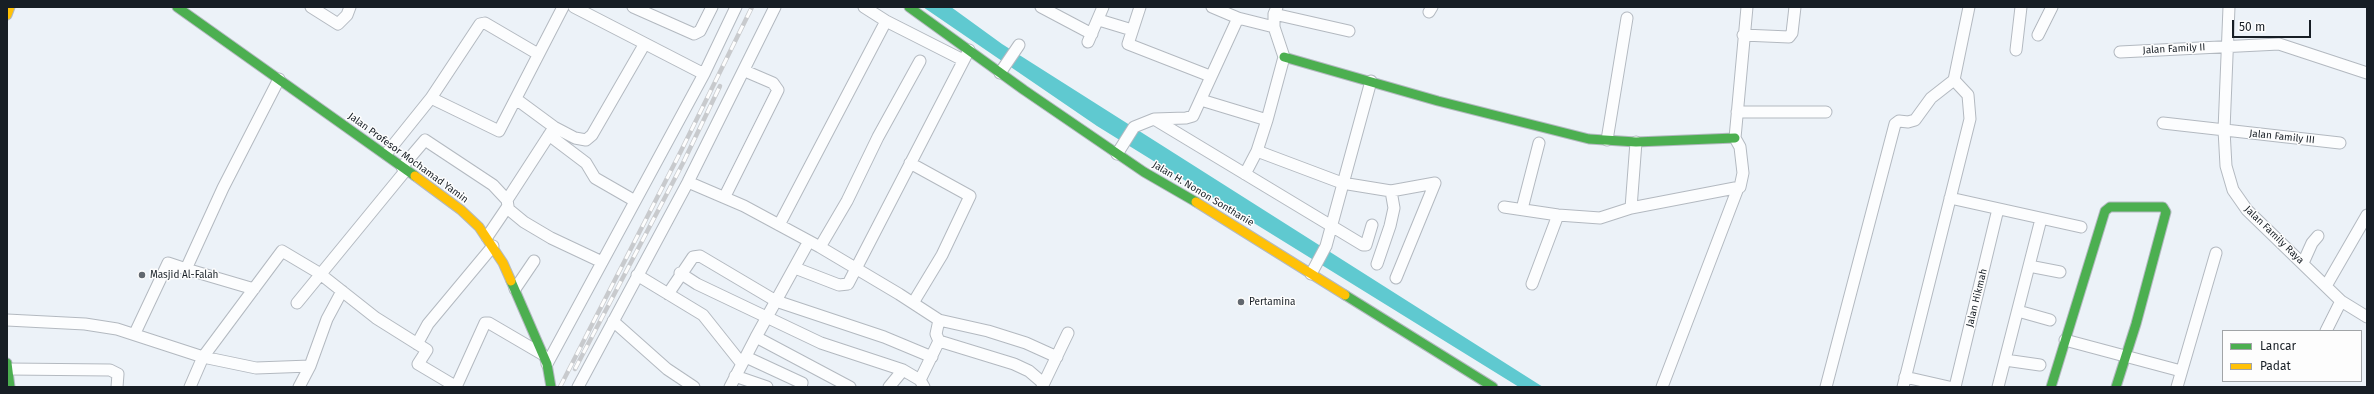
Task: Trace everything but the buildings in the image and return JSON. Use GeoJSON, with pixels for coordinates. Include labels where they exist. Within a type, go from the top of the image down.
{"type":"FeatureCollection","features":[{"type":"Feature","properties":{"kind":"street"},"geometry":{"type":"LineString","coordinates":[[7,16],[10,7]]}},
{"type":"Feature","properties":{"kind":"street","name":"Jalan Profesor Mochamad Yamin"},"geometry":{"type":"LineString","coordinates":[[178,7],[386,154],[461,210],[490,242],[515,289],[547,364],[552,387]]}},
{"type":"Feature","properties":{"kind":"street"},"geometry":{"type":"LineString","coordinates":[[311,7],[335,24],[339,24],[350,7]]}},
{"type":"Feature","properties":{"kind":"street"},"geometry":{"type":"LineString","coordinates":[[431,98],[499,131],[563,7]]}},
{"type":"Feature","properties":{"kind":"street"},"geometry":{"type":"LineString","coordinates":[[574,7],[644,45],[704,74]]}},
{"type":"Feature","properties":{"kind":"street"},"geometry":{"type":"LineString","coordinates":[[633,7],[694,34],[700,31],[712,7]]}},
{"type":"Feature","properties":{"kind":"street"},"geometry":{"type":"LineString","coordinates":[[547,364],[704,74],[736,7]]}},
{"type":"Feature","properties":{"kind":"street"},"geometry":{"type":"LineString","coordinates":[[580,387],[637,275],[688,182],[745,71],[775,7]]}},
{"type":"Feature","properties":{"kind":"street"},"geometry":{"type":"LineString","coordinates":[[864,7],[886,21],[963,60]]}},
{"type":"Feature","properties":{"kind":"street","name":"Jalan H. Nonon Sonthanie"},"geometry":{"type":"LineString","coordinates":[[909,7],[969,50],[1003,69],[1119,149],[1313,269],[1493,387]]}},
{"type":"Feature","properties":{"kind":"street"},"geometry":{"type":"LineString","coordinates":[[1041,7],[1090,38],[1099,20],[1103,7]]}},
{"type":"Feature","properties":{"kind":"street"},"geometry":{"type":"LineString","coordinates":[[1140,7],[1127,42],[1130,46],[1210,76]]}},
{"type":"Feature","properties":{"kind":"street"},"geometry":{"type":"LineString","coordinates":[[1212,7],[1238,18],[1274,27]]}},
{"type":"Feature","properties":{"kind":"street"},"geometry":{"type":"LineString","coordinates":[[1743,35],[1789,37],[1792,33],[1795,7]]}},
{"type":"Feature","properties":{"kind":"street"},"geometry":{"type":"LineString","coordinates":[[1826,387],[1895,124],[1899,121],[1908,122],[1916,120],[1931,98],[1954,80],[1968,7]]}},
{"type":"Feature","properties":{"kind":"street"},"geometry":{"type":"LineString","coordinates":[[2016,50],[2021,7]]}},
{"type":"Feature","properties":{"kind":"street"},"geometry":{"type":"LineString","coordinates":[[2038,35],[2052,7]]}},
{"type":"Feature","properties":{"kind":"street","name":"Jalan Family Raya"},"geometry":{"type":"LineString","coordinates":[[2229,7],[2224,130],[2227,174],[2239,201],[2341,301],[2367,317]]}},
{"type":"Feature","properties":{"kind":"street"},"geometry":{"type":"LineString","coordinates":[[1662,387],[1738,188],[1742,184],[1744,177],[1740,148],[1735,138],[1745,8]]}},
{"type":"Feature","properties":{"kind":"street"},"geometry":{"type":"LineString","coordinates":[[1245,174],[1257,151],[1284,57],[1274,27],[1275,10],[1349,31]]}},
{"type":"Feature","properties":{"kind":"street"},"geometry":{"type":"LineString","coordinates":[[1119,149],[1134,126],[1154,119],[1190,118],[1201,100],[1210,76],[1238,18]]}},
{"type":"Feature","properties":{"kind":"street"},"geometry":{"type":"LineString","coordinates":[[1607,140],[1627,18]]}},
{"type":"Feature","properties":{"kind":"street"},"geometry":{"type":"LineString","coordinates":[[1099,20],[1132,30]]}},
{"type":"Feature","properties":{"kind":"street"},"geometry":{"type":"LineString","coordinates":[[779,224],[886,21]]}},
{"type":"Feature","properties":{"kind":"street"},"geometry":{"type":"LineString","coordinates":[[386,154],[431,98],[480,24],[485,24],[538,54]]}},
{"type":"Feature","properties":{"kind":"street","name":"Jalan Family II"},"geometry":{"type":"LineString","coordinates":[[2120,52],[2228,45],[2262,44],[2286,46],[2367,73]]}},
{"type":"Feature","properties":{"kind":"street"},"geometry":{"type":"LineString","coordinates":[[551,131],[582,140],[590,138],[644,45]]}},
{"type":"Feature","properties":{"kind":"street"},"geometry":{"type":"LineString","coordinates":[[1003,69],[1018,47]]}},
{"type":"Feature","properties":{"kind":"street"},"geometry":{"type":"LineString","coordinates":[[795,268],[842,285],[848,284],[969,50]]}},
{"type":"Feature","properties":{"kind":"street"},"geometry":{"type":"LineString","coordinates":[[1284,57],[1495,116],[1589,139],[1636,142],[1735,138]]}},
{"type":"Feature","properties":{"kind":"street"},"geometry":{"type":"LineString","coordinates":[[820,247],[847,201],[878,137],[920,61]]}},
{"type":"Feature","properties":{"kind":"street"},"geometry":{"type":"LineString","coordinates":[[725,196],[778,90],[775,84],[745,71]]}},
{"type":"Feature","properties":{"kind":"street"},"geometry":{"type":"LineString","coordinates":[[186,269],[223,188],[280,79]]}},
{"type":"Feature","properties":{"kind":"street"},"geometry":{"type":"LineString","coordinates":[[1949,387],[1904,382],[1971,109],[1968,95],[1954,80]]}},
{"type":"Feature","properties":{"kind":"street"},"geometry":{"type":"LineString","coordinates":[[1313,269],[1326,246],[1330,226],[1371,81]]}},
{"type":"Feature","properties":{"kind":"street"},"geometry":{"type":"LineString","coordinates":[[516,99],[586,163],[595,178],[635,201]]}},
{"type":"Feature","properties":{"kind":"street"},"geometry":{"type":"LineString","coordinates":[[1201,100],[1228,110],[1267,120]]}},
{"type":"Feature","properties":{"kind":"street"},"geometry":{"type":"LineString","coordinates":[[1736,112],[1826,112]]}},
{"type":"Feature","properties":{"kind":"street"},"geometry":{"type":"LineString","coordinates":[[1154,119],[1365,246],[1372,225]]}},
{"type":"Feature","properties":{"kind":"street","name":"Jalan Family III"},"geometry":{"type":"LineString","coordinates":[[2163,123],[2340,142]]}},
{"type":"Feature","properties":{"kind":"street"},"geometry":{"type":"LineString","coordinates":[[416,344],[428,324],[490,242],[507,204],[551,131]]}},
{"type":"Feature","properties":{"kind":"street"},"geometry":{"type":"LineString","coordinates":[[297,303],[424,141],[427,141],[493,185],[507,204],[524,222],[551,238],[602,262]]}},
{"type":"Feature","properties":{"kind":"street"},"geometry":{"type":"LineString","coordinates":[[1631,208],[1636,142]]}},
{"type":"Feature","properties":{"kind":"street"},"geometry":{"type":"LineString","coordinates":[[1522,209],[1539,143]]}},
{"type":"Feature","properties":{"kind":"street"},"geometry":{"type":"LineString","coordinates":[[1257,151],[1342,184],[1391,191],[1436,183],[1396,278]]}},
{"type":"Feature","properties":{"kind":"street"},"geometry":{"type":"LineString","coordinates":[[910,163],[970,196],[942,255],[913,303]]}},
{"type":"Feature","properties":{"kind":"street"},"geometry":{"type":"LineString","coordinates":[[688,182],[725,196],[779,224],[857,268],[939,320],[988,331],[1026,343],[1057,357]]}},
{"type":"Feature","properties":{"kind":"street"},"geometry":{"type":"LineString","coordinates":[[1504,207],[1558,215],[1600,218],[1631,208],[1738,188]]}},
{"type":"Feature","properties":{"kind":"street"},"geometry":{"type":"LineString","coordinates":[[1377,264],[1390,226],[1394,208],[1391,191]]}},
{"type":"Feature","properties":{"kind":"street"},"geometry":{"type":"LineString","coordinates":[[1950,198],[2081,227]]}},
{"type":"Feature","properties":{"kind":"street"},"geometry":{"type":"LineString","coordinates":[[2051,387],[2105,210],[2110,207],[2163,207],[2166,212],[2116,387]]}},
{"type":"Feature","properties":{"kind":"street","name":"Jalan Hikmah"},"geometry":{"type":"LineString","coordinates":[[1955,387],[1998,209]]}},
{"type":"Feature","properties":{"kind":"street"},"geometry":{"type":"LineString","coordinates":[[1532,284],[1558,215]]}},
{"type":"Feature","properties":{"kind":"street"},"geometry":{"type":"LineString","coordinates":[[2326,286],[2367,215]]}},
{"type":"Feature","properties":{"kind":"street"},"geometry":{"type":"LineString","coordinates":[[1998,387],[2041,219]]}},
{"type":"Feature","properties":{"kind":"street"},"geometry":{"type":"LineString","coordinates":[[2303,263],[2312,243],[2318,236]]}},
{"type":"Feature","properties":{"kind":"street"},"geometry":{"type":"LineString","coordinates":[[730,387],[766,316],[795,268],[809,241]]}},
{"type":"Feature","properties":{"kind":"street"},"geometry":{"type":"LineString","coordinates":[[190,387],[203,357],[282,251],[319,274],[376,318],[426,350],[418,364],[455,387],[484,323],[489,323],[542,354]]}},
{"type":"Feature","properties":{"kind":"street"},"geometry":{"type":"LineString","coordinates":[[2177,387],[2216,253]]}},
{"type":"Feature","properties":{"kind":"street"},"geometry":{"type":"LineString","coordinates":[[668,294],[680,273],[693,257],[700,256],[776,301],[884,337],[932,357]]}},
{"type":"Feature","properties":{"kind":"street"},"geometry":{"type":"LineString","coordinates":[[515,289],[534,261]]}},
{"type":"Feature","properties":{"kind":"street"},"geometry":{"type":"LineString","coordinates":[[134,333],[168,263],[254,289]]}},
{"type":"Feature","properties":{"kind":"street"},"geometry":{"type":"LineString","coordinates":[[2029,266],[2060,272]]}},
{"type":"Feature","properties":{"kind":"street"},"geometry":{"type":"LineString","coordinates":[[680,273],[697,284],[821,343],[903,370],[922,383],[939,341],[936,334],[939,320]]}},
{"type":"Feature","properties":{"kind":"street"},"geometry":{"type":"LineString","coordinates":[[637,275],[703,315],[744,360],[802,383],[802,387]]}},
{"type":"Feature","properties":{"kind":"street"},"geometry":{"type":"LineString","coordinates":[[299,387],[310,366],[327,319],[342,291]]}},
{"type":"Feature","properties":{"kind":"street"},"geometry":{"type":"LineString","coordinates":[[2326,330],[2341,301]]}},
{"type":"Feature","properties":{"kind":"street"},"geometry":{"type":"LineString","coordinates":[[2018,311],[2050,320]]}},
{"type":"Feature","properties":{"kind":"street"},"geometry":{"type":"LineString","coordinates":[[7,320],[85,324],[134,333],[203,357],[256,368],[310,366]]}},
{"type":"Feature","properties":{"kind":"street"},"geometry":{"type":"LineString","coordinates":[[613,321],[667,370],[694,387]]}},
{"type":"Feature","properties":{"kind":"street"},"geometry":{"type":"LineString","coordinates":[[939,341],[1014,364],[1029,371],[1042,385],[1068,333]]}},
{"type":"Feature","properties":{"kind":"street"},"geometry":{"type":"LineString","coordinates":[[756,336],[850,387]]}},
{"type":"Feature","properties":{"kind":"street"},"geometry":{"type":"LineString","coordinates":[[2066,340],[2126,354],[2181,371]]}},
{"type":"Feature","properties":{"kind":"street"},"geometry":{"type":"LineString","coordinates":[[2005,360],[2040,365]]}},
{"type":"Feature","properties":{"kind":"street"},"geometry":{"type":"LineString","coordinates":[[10,387],[7,366],[110,370],[118,374],[118,387]]}},
{"type":"Feature","properties":{"kind":"street"},"geometry":{"type":"LineString","coordinates":[[889,387],[903,370]]}},
{"type":"Feature","properties":{"kind":"street"},"geometry":{"type":"LineString","coordinates":[[735,376],[766,387]]}},
{"type":"Feature","properties":{"kind":"water"},"geometry":{"type":"Polygon","coordinates":[[[923,7],[951,7],[1002,44],[1543,387],[1519,387],[1097,126],[923,7]]]}},
{"type":"Feature","properties":{"kind":"railway"},"geometry":{"type":"LineString","coordinates":[[560,387],[681,151],[752,7]]}},
{"type":"Feature","properties":{"kind":"railway"},"geometry":{"type":"LineString","coordinates":[[575,369],[683,163],[720,86]]}},
{"type":"Feature","properties":{"kind":"traffic: fast"},"geometry":{"type":"LineString","coordinates":[[177,7],[415,176]]}},
{"type":"Feature","properties":{"kind":"traffic: fast"},"geometry":{"type":"LineString","coordinates":[[909,7],[1024,90],[1144,172],[1196,202]]}},
{"type":"Feature","properties":{"kind":"traffic: fast"},"geometry":{"type":"LineString","coordinates":[[1284,57],[1438,101],[1589,139],[1636,142],[1735,138]]}},
{"type":"Feature","properties":{"kind":"traffic: fast"},"geometry":{"type":"LineString","coordinates":[[2051,387],[2105,211],[2110,207],[2163,207],[2166,212],[2136,324],[2116,387]]}},
{"type":"Feature","properties":{"kind":"traffic: fast"},"geometry":{"type":"LineString","coordinates":[[511,281],[547,364],[551,387]]}},
{"type":"Feature","properties":{"kind":"traffic: fast"},"geometry":{"type":"LineString","coordinates":[[1345,295],[1493,387]]}},
{"type":"Feature","properties":{"kind":"traffic: fast"},"geometry":{"type":"LineString","coordinates":[[7,363],[10,387]]}},
{"type":"Feature","properties":{"kind":"traffic: slow"},"geometry":{"type":"LineString","coordinates":[[7,15],[10,7]]}},
{"type":"Feature","properties":{"kind":"traffic: slow"},"geometry":{"type":"LineString","coordinates":[[415,176],[461,210],[479,227],[503,263],[511,281]]}},
{"type":"Feature","properties":{"kind":"traffic: slow"},"geometry":{"type":"LineString","coordinates":[[1196,202],[1345,295]]}},
{"type":"Feature","properties":{"kind":"place","name":"Masjid Al-Falah"},"geometry":{"type":"Point","coordinates":[142,275]}},
{"type":"Feature","properties":{"kind":"place","name":"Pertamina"},"geometry":{"type":"Point","coordinates":[1241,302]}}]}
